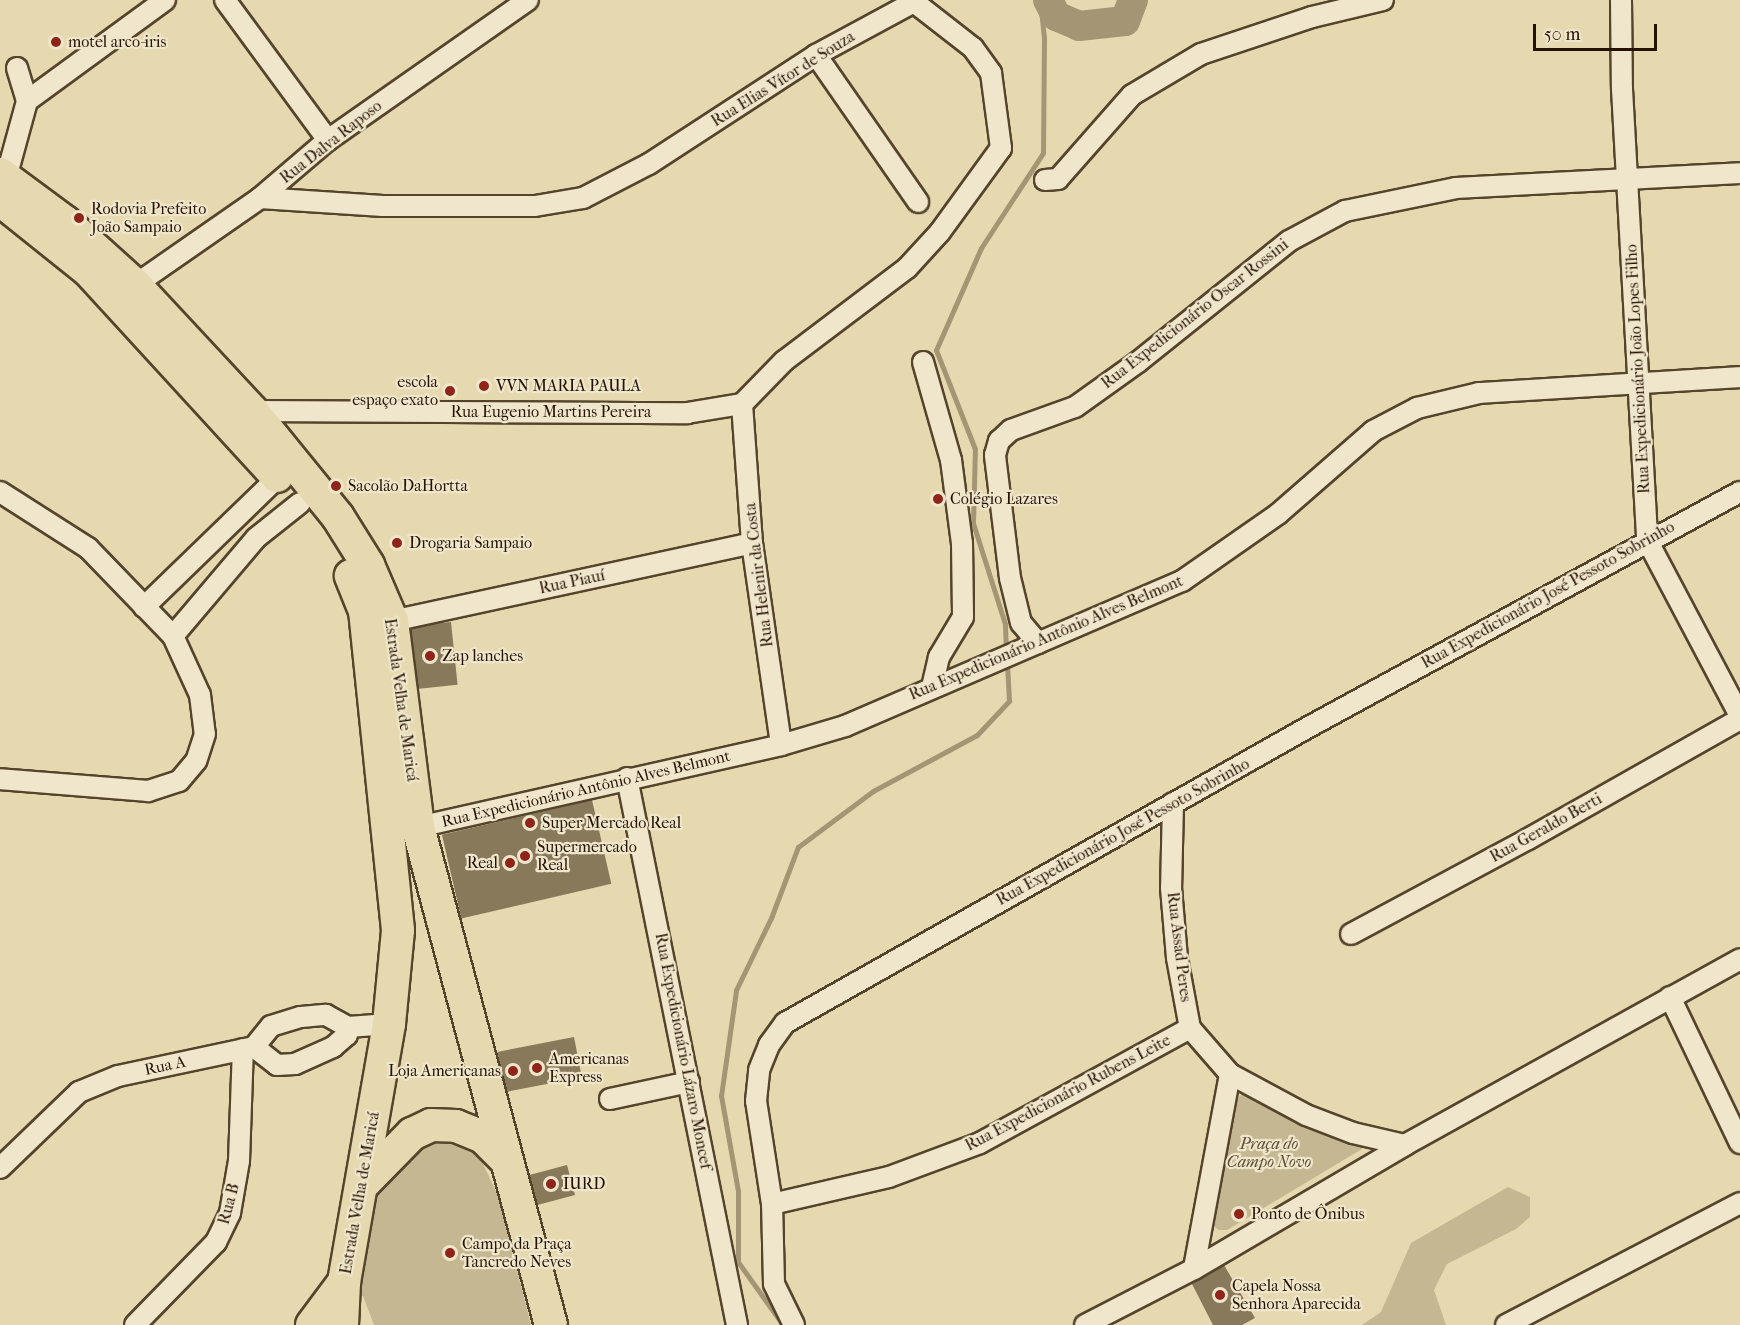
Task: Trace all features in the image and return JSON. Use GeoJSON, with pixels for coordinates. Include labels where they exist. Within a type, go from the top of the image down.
{"type":"FeatureCollection","features":[{"type":"Feature","properties":{"kind":"main road","name":"Estrada Velha de Maricá"},"geometry":{"type":"LineString","coordinates":[[2,184],[65,222],[135,285],[252,411],[338,517],[368,565],[392,621],[418,827],[551,1325]]}},
{"type":"Feature","properties":{"kind":"main road","name":"Estrada Velha de Maricá"},"geometry":{"type":"LineString","coordinates":[[2,184],[89,271],[278,477],[300,503],[347,568],[365,611],[398,930],[390,1024],[364,1183],[344,1282],[342,1325]]}},
{"type":"Feature","properties":{"kind":"main road"},"geometry":{"type":"LineString","coordinates":[[398,930],[406,918],[421,910],[443,922]]}},
{"type":"Feature","properties":{"kind":"main road"},"geometry":{"type":"LineString","coordinates":[[364,1183],[412,1134],[431,1125],[456,1126],[483,1137],[505,1159]]}},
{"type":"Feature","properties":{"kind":"main road"},"geometry":{"type":"LineString","coordinates":[[312,1325],[344,1282]]}},
{"type":"Feature","properties":{"kind":"street"},"geometry":{"type":"LineString","coordinates":[[27,101],[165,0]]}},
{"type":"Feature","properties":{"kind":"street"},"geometry":{"type":"LineString","coordinates":[[225,0],[328,140]]}},
{"type":"Feature","properties":{"kind":"street","name":"Rua Dalva Raposo"},"geometry":{"type":"LineString","coordinates":[[135,285],[260,198],[328,140],[528,0]]}},
{"type":"Feature","properties":{"kind":"street"},"geometry":{"type":"LineString","coordinates":[[1045,180],[1058,179],[1132,95],[1201,54],[1312,17],[1383,0]]}},
{"type":"Feature","properties":{"kind":"street","name":"Rua Expedicionário João Lopes Filho"},"geometry":{"type":"LineString","coordinates":[[1620,0],[1627,179],[1647,540],[1740,717]]}},
{"type":"Feature","properties":{"kind":"street","name":"Rua Elias Vítor de Souza"},"geometry":{"type":"LineString","coordinates":[[260,198],[383,206],[536,206],[583,198],[650,164],[816,55],[914,1],[972,48],[991,73],[1001,148],[940,232],[907,268],[784,361],[742,404]]}},
{"type":"Feature","properties":{"kind":"street"},"geometry":{"type":"LineString","coordinates":[[816,55],[918,202]]}},
{"type":"Feature","properties":{"kind":"street"},"geometry":{"type":"LineString","coordinates":[[2,184],[27,101],[17,69]]}},
{"type":"Feature","properties":{"kind":"street","name":"Rua Expedicionário Oscar Rossini"},"geometry":{"type":"LineString","coordinates":[[1034,644],[1021,623],[1010,578],[995,455],[999,441],[1011,430],[1075,407],[1138,362],[1289,241],[1345,211],[1456,188],[1740,173]]}},
{"type":"Feature","properties":{"kind":"street"},"geometry":{"type":"LineString","coordinates":[[923,362],[951,460],[962,553],[963,617],[939,657],[932,687]]}},
{"type":"Feature","properties":{"kind":"street","name":"Rua Expedicionário Antônio Alves Belmont"},"geometry":{"type":"LineString","coordinates":[[418,827],[627,778],[782,745],[845,726],[1182,581],[1278,514],[1373,431],[1418,408],[1479,393],[1740,377]]}},
{"type":"Feature","properties":{"kind":"street","name":"Rua Eugenio Martins Pereira"},"geometry":{"type":"LineString","coordinates":[[252,411],[687,413],[742,404]]}},
{"type":"Feature","properties":{"kind":"street","name":"Rua Helenir da Costa"},"geometry":{"type":"LineString","coordinates":[[742,404],[752,543],[782,745]]}},
{"type":"Feature","properties":{"kind":"street"},"geometry":{"type":"LineString","coordinates":[[144,607],[278,477]]}},
{"type":"Feature","properties":{"kind":"street"},"geometry":{"type":"LineString","coordinates":[[0,492],[88,548],[173,636],[200,695],[205,734],[196,761],[179,781],[148,791],[21,784],[0,779]]}},
{"type":"Feature","properties":{"kind":"street","name":"Rua Expedicionário José Pessoto Sobrinho"},"geometry":{"type":"LineString","coordinates":[[794,1325],[774,1284],[772,1204],[756,1101],[759,1070],[769,1045],[785,1023],[1173,803],[1647,540],[1740,492]]}},
{"type":"Feature","properties":{"kind":"street"},"geometry":{"type":"LineString","coordinates":[[173,636],[256,538],[300,503]]}},
{"type":"Feature","properties":{"kind":"street","name":"Rua Piauí"},"geometry":{"type":"LineString","coordinates":[[392,621],[752,543]]}},
{"type":"Feature","properties":{"kind":"street","name":"Rua Geraldo Berti"},"geometry":{"type":"LineString","coordinates":[[1351,934],[1528,839],[1740,717]]}},
{"type":"Feature","properties":{"kind":"street","name":"Rua Expedicionário Lázaro Moncef"},"geometry":{"type":"LineString","coordinates":[[627,778],[737,1325]]}},
{"type":"Feature","properties":{"kind":"street","name":"Rua Assad Peres"},"geometry":{"type":"LineString","coordinates":[[1173,803],[1171,888],[1177,958],[1190,1028]]}},
{"type":"Feature","properties":{"kind":"street"},"geometry":{"type":"LineString","coordinates":[[1084,1325],[1194,1269],[1405,1145],[1740,959]]}},
{"type":"Feature","properties":{"kind":"street"},"geometry":{"type":"LineString","coordinates":[[1670,997],[1740,1143]]}},
{"type":"Feature","properties":{"kind":"street"},"geometry":{"type":"LineString","coordinates":[[348,1027],[347,1035],[333,1047],[295,1064],[277,1065],[249,1048],[271,1026],[301,1017],[326,1015],[348,1027],[390,1024]]}},
{"type":"Feature","properties":{"kind":"street"},"geometry":{"type":"LineString","coordinates":[[1190,1028],[1230,1074],[1306,1115],[1353,1133],[1405,1145]]}},
{"type":"Feature","properties":{"kind":"street","name":"Rua Expedicionário Rubens Leite"},"geometry":{"type":"LineString","coordinates":[[772,1204],[890,1178],[980,1143],[1190,1028]]}},
{"type":"Feature","properties":{"kind":"street","name":"Rua A"},"geometry":{"type":"LineString","coordinates":[[0,1168],[79,1092],[118,1076],[249,1048]]}},
{"type":"Feature","properties":{"kind":"street","name":"Rua B"},"geometry":{"type":"LineString","coordinates":[[135,1325],[216,1242],[230,1213],[239,1161],[249,1048]]}},
{"type":"Feature","properties":{"kind":"street"},"geometry":{"type":"LineString","coordinates":[[1194,1269],[1230,1074]]}},
{"type":"Feature","properties":{"kind":"street"},"geometry":{"type":"LineString","coordinates":[[610,1099],[689,1082]]}},
{"type":"Feature","properties":{"kind":"street"},"geometry":{"type":"LineString","coordinates":[[1506,1325],[1740,1203]]}},
{"type":"Feature","properties":{"kind":"green space","name":"Praça do Campo Novo"},"geometry":{"type":"Polygon","coordinates":[[[1246,1092],[1361,1142],[1362,1149],[1227,1230],[1219,1230],[1212,1225],[1235,1099],[1246,1092]]]}},
{"type":"Feature","properties":{"kind":"green space"},"geometry":{"type":"Polygon","coordinates":[[[452,1135],[478,1153],[498,1196],[531,1325],[374,1325],[363,1296],[348,1293],[368,1196],[403,1146],[452,1135]]]}},
{"type":"Feature","properties":{"kind":"green space"},"geometry":{"type":"Polygon","coordinates":[[[1508,1187],[1530,1197],[1530,1217],[1516,1229],[1447,1264],[1434,1290],[1446,1325],[1362,1325],[1381,1312],[1411,1243],[1508,1187]]]}},
{"type":"Feature","properties":{"kind":"building","name":"Zap lanches"},"geometry":{"type":"Polygon","coordinates":[[[451,622],[458,685],[417,689],[410,626],[451,622]]]}},
{"type":"Feature","properties":{"kind":"building","name":"Supermercado Real"},"geometry":{"type":"Polygon","coordinates":[[[592,800],[611,884],[461,918],[442,835],[592,800]]]}},
{"type":"Feature","properties":{"kind":"building","name":"Americanas Express"},"geometry":{"type":"Polygon","coordinates":[[[574,1037],[582,1077],[505,1092],[497,1052],[574,1037]]]}},
{"type":"Feature","properties":{"kind":"building","name":"IURD"},"geometry":{"type":"Polygon","coordinates":[[[567,1165],[575,1195],[537,1205],[529,1175],[567,1165]]]}},
{"type":"Feature","properties":{"kind":"building"},"geometry":{"type":"Polygon","coordinates":[[[1224,1265],[1255,1318],[1242,1325],[1213,1325],[1192,1284],[1224,1265]]]}},
{"type":"Feature","properties":{"kind":"waterway"},"geometry":{"type":"LineString","coordinates":[[1006,653],[1005,624],[973,523],[975,449],[936,350],[981,248],[1043,153],[1044,38],[1040,0]]}},
{"type":"Feature","properties":{"kind":"waterway"},"geometry":{"type":"LineString","coordinates":[[1048,0],[1056,16],[1079,26],[1125,21],[1133,0]]}},
{"type":"Feature","properties":{"kind":"waterway"},"geometry":{"type":"LineString","coordinates":[[783,1325],[738,1262],[738,1191],[721,1096],[736,990],[771,918],[798,847],[873,791],[977,735],[1009,701],[1007,662]]}},
{"type":"Feature","properties":{"kind":"place","name":"motel arco-iris"},"geometry":{"type":"Point","coordinates":[56,42]}},
{"type":"Feature","properties":{"kind":"place","name":"Rodovia Prefeito João Sampaio"},"geometry":{"type":"Point","coordinates":[79,218]}},
{"type":"Feature","properties":{"kind":"place","name":"VVN MARIA PAULA"},"geometry":{"type":"Point","coordinates":[484,386]}},
{"type":"Feature","properties":{"kind":"place","name":"escola espaço exato"},"geometry":{"type":"Point","coordinates":[450,391]}},
{"type":"Feature","properties":{"kind":"place","name":"Sacolão DaHortta"},"geometry":{"type":"Point","coordinates":[336,486]}},
{"type":"Feature","properties":{"kind":"place","name":"Colégio Lazares"},"geometry":{"type":"Point","coordinates":[938,499]}},
{"type":"Feature","properties":{"kind":"place","name":"Drogaria Sampaio"},"geometry":{"type":"Point","coordinates":[397,543]}},
{"type":"Feature","properties":{"kind":"place","name":"Zap lanches"},"geometry":{"type":"Point","coordinates":[430,656]}},
{"type":"Feature","properties":{"kind":"place","name":"Super Mercado Real"},"geometry":{"type":"Point","coordinates":[530,823]}},
{"type":"Feature","properties":{"kind":"place","name":"Supermercado Real"},"geometry":{"type":"Point","coordinates":[525,856]}},
{"type":"Feature","properties":{"kind":"place","name":"Real"},"geometry":{"type":"Point","coordinates":[510,863]}},
{"type":"Feature","properties":{"kind":"place","name":"Americanas Express"},"geometry":{"type":"Point","coordinates":[537,1068]}},
{"type":"Feature","properties":{"kind":"place","name":"Loja Americanas"},"geometry":{"type":"Point","coordinates":[513,1071]}},
{"type":"Feature","properties":{"kind":"place","name":"IURD"},"geometry":{"type":"Point","coordinates":[551,1184]}},
{"type":"Feature","properties":{"kind":"place","name":"Ponto de Ônibus"},"geometry":{"type":"Point","coordinates":[1239,1214]}},
{"type":"Feature","properties":{"kind":"place","name":"Campo da Praça Tancredo Neves"},"geometry":{"type":"Point","coordinates":[450,1253]}},
{"type":"Feature","properties":{"kind":"place","name":"Capela Nossa Senhora Aparecida"},"geometry":{"type":"Point","coordinates":[1220,1295]}}]}
